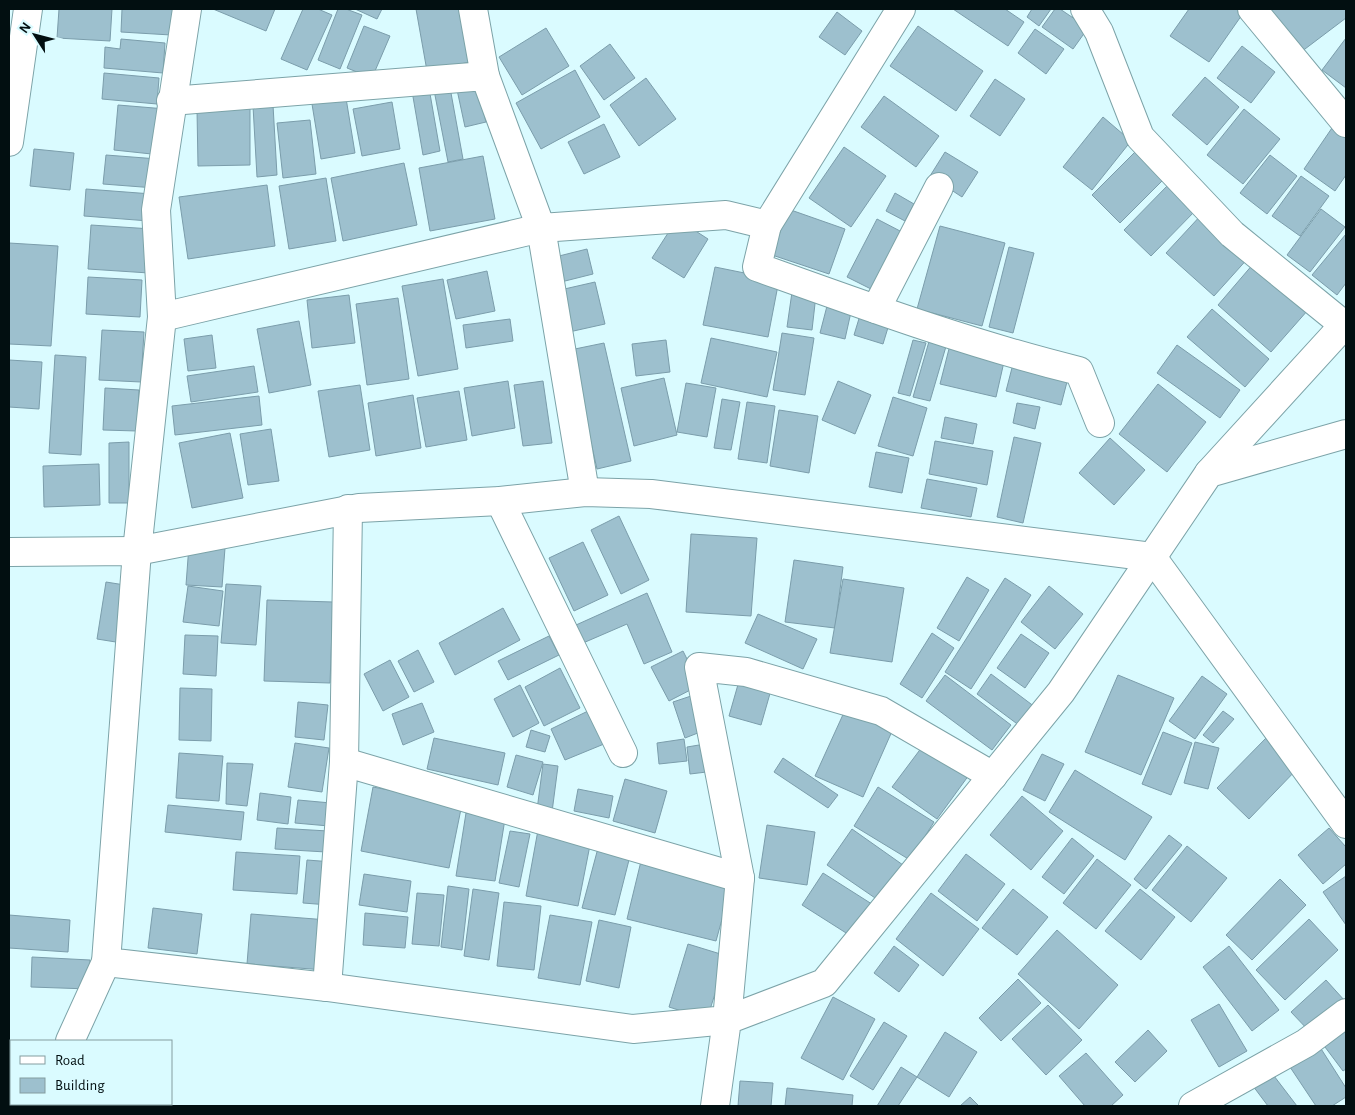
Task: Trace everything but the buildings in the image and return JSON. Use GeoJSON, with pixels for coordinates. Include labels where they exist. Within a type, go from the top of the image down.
{"type":"FeatureCollection","features":[{"type":"Feature","properties":{"kind":"street"},"geometry":{"type":"LineString","coordinates":[[9,142],[28,9]]}},
{"type":"Feature","properties":{"kind":"street"},"geometry":{"type":"LineString","coordinates":[[70,1040],[106,962],[137,551],[162,317],[156,210],[171,101],[187,9]]}},
{"type":"Feature","properties":{"kind":"street"},"geometry":{"type":"LineString","coordinates":[[473,9],[485,76],[541,228],[585,492]]}},
{"type":"Feature","properties":{"kind":"street"},"geometry":{"type":"LineString","coordinates":[[901,9],[767,225],[758,267],[876,309],[1030,359],[1078,371],[1100,423]]}},
{"type":"Feature","properties":{"kind":"street"},"geometry":{"type":"LineString","coordinates":[[106,962],[328,987],[633,1029],[727,1020],[824,983],[1062,692],[1209,473],[1345,325],[1232,234],[1140,137],[1099,32],[1085,9]]}},
{"type":"Feature","properties":{"kind":"street"},"geometry":{"type":"LineString","coordinates":[[1252,9],[1346,123]]}},
{"type":"Feature","properties":{"kind":"street"},"geometry":{"type":"LineString","coordinates":[[171,101],[485,76]]}},
{"type":"Feature","properties":{"kind":"street"},"geometry":{"type":"LineString","coordinates":[[876,309],[940,187]]}},
{"type":"Feature","properties":{"kind":"street"},"geometry":{"type":"LineString","coordinates":[[162,317],[541,228],[726,215],[767,225]]}},
{"type":"Feature","properties":{"kind":"street"},"geometry":{"type":"LineString","coordinates":[[1209,473],[1346,434]]}},
{"type":"Feature","properties":{"kind":"street"},"geometry":{"type":"LineString","coordinates":[[9,552],[137,551],[348,509],[500,501],[585,492],[651,494],[1152,558],[1346,824]]}},
{"type":"Feature","properties":{"kind":"street"},"geometry":{"type":"LineString","coordinates":[[500,501],[623,753]]}},
{"type":"Feature","properties":{"kind":"street"},"geometry":{"type":"LineString","coordinates":[[328,987],[344,762],[348,509]]}},
{"type":"Feature","properties":{"kind":"street"},"geometry":{"type":"LineString","coordinates":[[715,1106],[727,1020],[740,878],[699,667],[746,672],[881,711],[993,776]]}},
{"type":"Feature","properties":{"kind":"street"},"geometry":{"type":"LineString","coordinates":[[344,762],[740,878]]}},
{"type":"Feature","properties":{"kind":"street"},"geometry":{"type":"LineString","coordinates":[[1193,1106],[1306,1043],[1346,1013]]}}]}
